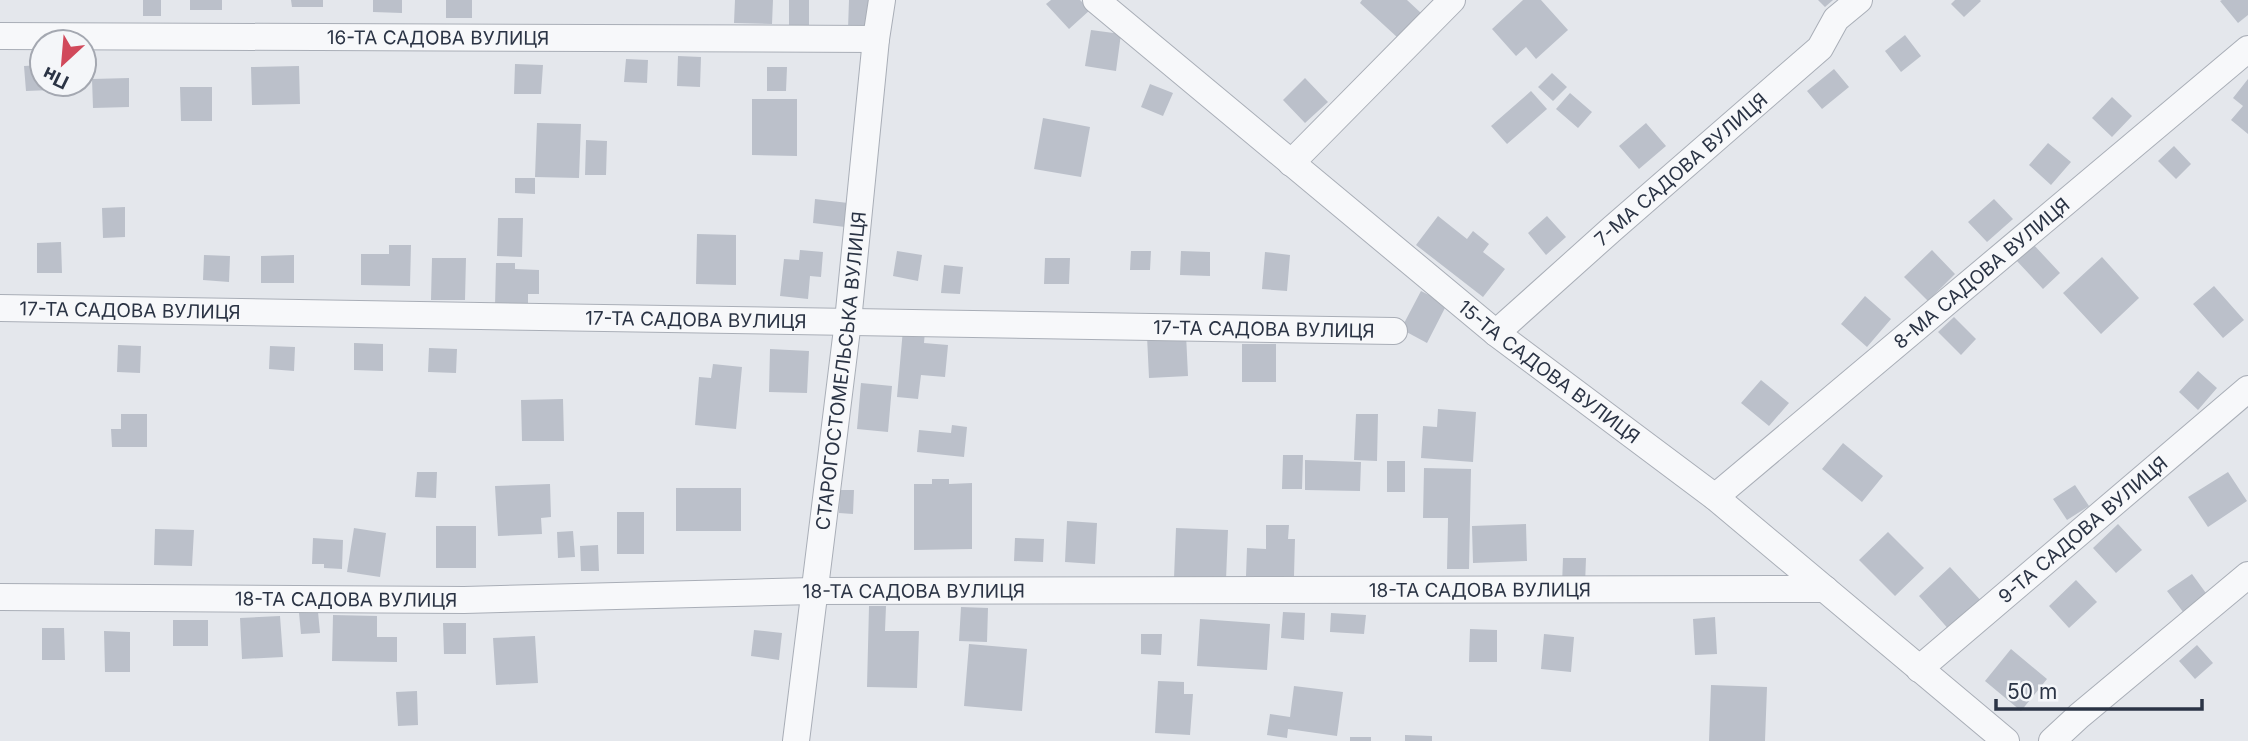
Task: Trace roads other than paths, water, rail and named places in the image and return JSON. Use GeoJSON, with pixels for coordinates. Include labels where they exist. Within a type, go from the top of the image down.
{"type":"FeatureCollection","features":[{"type":"Feature","properties":{"kind":"street","name":"СТАРОГОСТОМЕЛЬСЬКА ВУЛИЦЯ"},"geometry":{"type":"LineString","coordinates":[[796,741],[848,321],[876,40],[883,0]]}},
{"type":"Feature","properties":{"kind":"street","name":"15-ТА САДОВА ВУЛИЦЯ"},"geometry":{"type":"LineString","coordinates":[[1096,0],[1496,333],[1715,497],[2006,741]]}},
{"type":"Feature","properties":{"kind":"street"},"geometry":{"type":"LineString","coordinates":[[1291,163],[1452,0]]}},
{"type":"Feature","properties":{"kind":"street","name":"7-МА САДОВА ВУЛИЦЯ"},"geometry":{"type":"LineString","coordinates":[[1496,333],[1820,48],[1836,19],[1859,0]]}},
{"type":"Feature","properties":{"kind":"street","name":"16-ТА САДОВА ВУЛИЦЯ"},"geometry":{"type":"LineString","coordinates":[[0,36],[876,40]]}},
{"type":"Feature","properties":{"kind":"street","name":"8-МА САДОВА ВУЛИЦЯ"},"geometry":{"type":"LineString","coordinates":[[1715,497],[2248,49]]}},
{"type":"Feature","properties":{"kind":"street","name":"17-ТА САДОВА ВУЛИЦЯ"},"geometry":{"type":"LineString","coordinates":[[0,308],[1394,331]]}},
{"type":"Feature","properties":{"kind":"street","name":"9-ТА САДОВА ВУЛИЦЯ"},"geometry":{"type":"LineString","coordinates":[[1919,669],[2248,389]]}},
{"type":"Feature","properties":{"kind":"street"},"geometry":{"type":"LineString","coordinates":[[2052,741],[2248,575]]}},
{"type":"Feature","properties":{"kind":"street","name":"18-ТА САДОВА ВУЛИЦЯ"},"geometry":{"type":"LineString","coordinates":[[0,597],[464,600],[814,591],[1825,589]]}}]}
